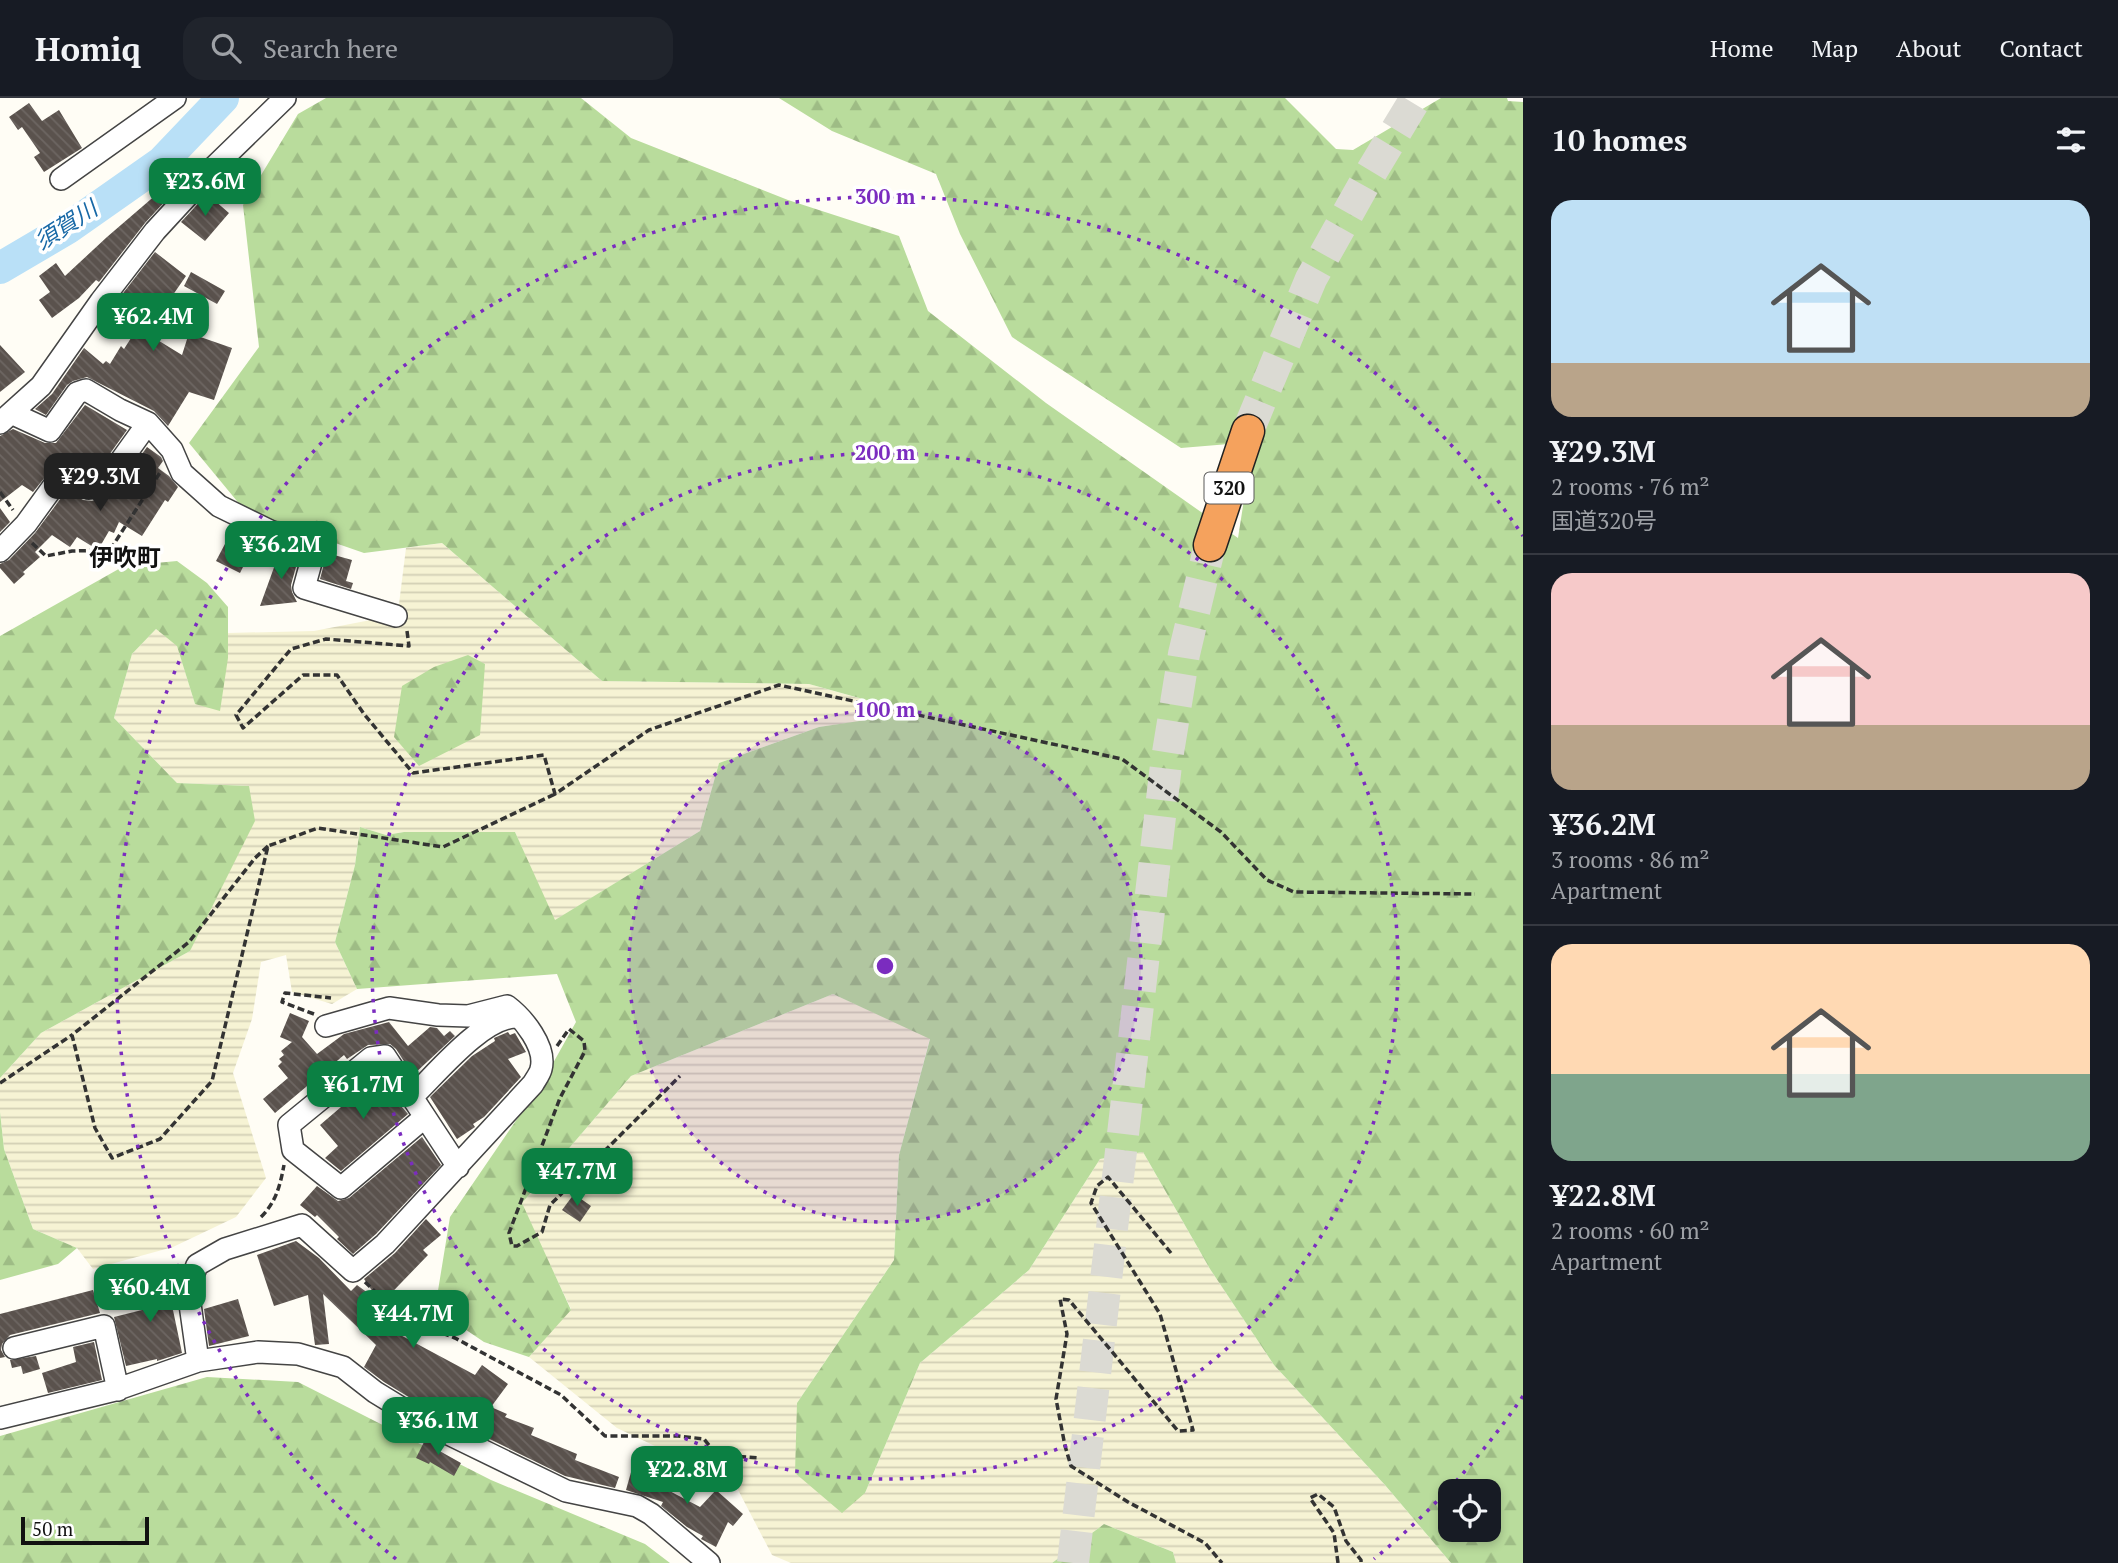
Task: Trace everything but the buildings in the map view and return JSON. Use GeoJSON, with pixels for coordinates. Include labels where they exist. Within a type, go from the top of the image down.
{"type":"FeatureCollection","features":[{"type":"Feature","properties":{"kind":"highway","name":"320"},"geometry":{"type":"LineString","coordinates":[[1210,545],[1248,431]]}},
{"type":"Feature","properties":{"kind":"street"},"geometry":{"type":"LineString","coordinates":[[61,179],[175,98]]}},
{"type":"Feature","properties":{"kind":"street"},"geometry":{"type":"LineString","coordinates":[[6,418],[41,386],[101,300],[155,232],[215,166],[285,98]]}},
{"type":"Feature","properties":{"kind":"street"},"geometry":{"type":"LineString","coordinates":[[6,418],[50,430],[77,393],[86,390],[148,423],[172,450],[183,473],[219,506],[270,531],[314,548],[304,588],[396,616]]}},
{"type":"Feature","properties":{"kind":"street"},"geometry":{"type":"LineString","coordinates":[[0,551],[20,531],[63,473],[89,488],[104,484],[148,423]]}},
{"type":"Feature","properties":{"kind":"street"},"geometry":{"type":"LineString","coordinates":[[198,1361],[188,1290],[197,1265],[225,1249],[302,1225],[353,1271],[385,1244],[458,1167],[533,1084],[542,1068],[540,1054],[528,1026],[507,1006],[468,1016],[390,1008],[331,1025]]}},
{"type":"Feature","properties":{"kind":"street"},"geometry":{"type":"LineString","coordinates":[[413,1096],[482,1029],[503,1018],[521,1017]]}},
{"type":"Feature","properties":{"kind":"street"},"geometry":{"type":"LineString","coordinates":[[425,1116],[341,1188],[293,1150],[289,1125],[371,1058],[385,1056],[413,1096],[458,1167]]}},
{"type":"Feature","properties":{"kind":"street"},"geometry":{"type":"LineString","coordinates":[[14,1348],[104,1326],[118,1390]]}},
{"type":"Feature","properties":{"kind":"street"},"geometry":{"type":"LineString","coordinates":[[0,1418],[118,1390],[198,1361],[258,1352],[298,1354],[343,1367],[375,1392],[424,1422],[566,1491],[637,1506],[651,1514],[709,1563]]}},
{"type":"Feature","properties":{"kind":"path"},"geometry":{"type":"LineString","coordinates":[[20,531],[46,556],[72,551],[110,550],[156,480],[172,450]]}},
{"type":"Feature","properties":{"kind":"path"},"geometry":{"type":"LineString","coordinates":[[396,616],[405,625],[409,646],[326,639],[291,649],[236,715],[243,728],[303,675],[337,675],[364,714],[413,773],[544,755],[555,794]]}},
{"type":"Feature","properties":{"kind":"path"},"geometry":{"type":"LineString","coordinates":[[0,1083],[72,1035],[189,942],[268,846],[318,828],[443,847],[555,794],[649,730],[779,685],[1122,759],[1221,832],[1267,880],[1294,892],[1475,894]]}},
{"type":"Feature","properties":{"kind":"path"},"geometry":{"type":"LineString","coordinates":[[72,1035],[95,1128],[112,1158],[160,1139],[212,1081],[268,846]]}},
{"type":"Feature","properties":{"kind":"path"},"geometry":{"type":"LineString","coordinates":[[331,998],[285,993],[282,1002],[331,1025]]}},
{"type":"Feature","properties":{"kind":"path"},"geometry":{"type":"LineString","coordinates":[[542,1068],[569,1029],[584,1041],[584,1051],[560,1098],[509,1233],[512,1246],[517,1246],[542,1232],[551,1205],[680,1076]]}},
{"type":"Feature","properties":{"kind":"path"},"geometry":{"type":"LineString","coordinates":[[248,1242],[248,1229],[272,1206],[280,1189],[286,1157],[293,1150]]}},
{"type":"Feature","properties":{"kind":"path"},"geometry":{"type":"LineString","coordinates":[[1171,1254],[1108,1177],[1097,1186],[1091,1203],[1160,1314],[1193,1430],[1178,1431],[1069,1300],[1060,1299],[1067,1334],[1056,1399],[1071,1466],[1128,1502],[1205,1543],[1222,1563]]}},
{"type":"Feature","properties":{"kind":"path"},"geometry":{"type":"LineString","coordinates":[[353,1271],[403,1318],[455,1338],[561,1395],[606,1436],[678,1436],[704,1439],[718,1455],[760,1458]]}},
{"type":"Feature","properties":{"kind":"path"},"geometry":{"type":"LineString","coordinates":[[1338,1563],[1334,1533],[1310,1499],[1318,1494],[1334,1507],[1346,1541],[1361,1563]]}},
{"type":"Feature","properties":{"kind":"shaded area"},"geometry":{"type":"Polygon","coordinates":[[[442,543],[602,681],[809,684],[915,714],[819,727],[719,763],[700,831],[554,921],[515,832],[404,832],[386,835],[360,827],[355,865],[335,942],[357,989],[332,1004],[292,992],[286,955],[261,962],[252,1019],[233,1073],[266,1178],[236,1217],[173,1247],[93,1269],[77,1248],[33,1229],[4,1149],[0,1078],[41,1033],[190,951],[249,786],[177,783],[114,718],[132,654],[156,629],[177,645],[195,704],[228,658],[228,633],[314,631],[381,618],[397,620],[406,548],[442,543]]]}},
{"type":"Feature","properties":{"kind":"shaded area"},"geometry":{"type":"Polygon","coordinates":[[[833,994],[930,1038],[899,1155],[894,1260],[797,1403],[865,1493],[920,1363],[1029,1270],[1100,1159],[1143,1152],[1210,1269],[1274,1365],[1385,1485],[1451,1563],[1176,1563],[1173,1552],[1104,1524],[1052,1563],[791,1563],[772,1555],[735,1484],[617,1428],[529,1357],[571,1309],[521,1204],[631,1076],[833,994]]]}},
{"type":"Feature","properties":{"kind":"green space"},"geometry":{"type":"Polygon","coordinates":[[[326,98],[581,98],[631,138],[788,200],[899,236],[928,311],[1046,403],[1238,538],[1253,442],[1181,448],[1012,337],[960,234],[936,174],[832,131],[779,98],[1285,98],[1336,149],[1353,150],[1441,98],[1507,98],[1508,101],[1523,102],[1523,1563],[1451,1563],[1385,1485],[1274,1365],[1210,1269],[1143,1152],[1100,1159],[1029,1270],[920,1363],[865,1493],[842,1513],[795,1473],[797,1403],[894,1260],[899,1155],[930,1039],[833,994],[631,1076],[522,1203],[571,1310],[529,1357],[484,1342],[435,1309],[450,1217],[543,1081],[576,1022],[557,974],[357,989],[335,942],[355,865],[360,827],[386,835],[404,832],[515,832],[555,920],[700,831],[719,763],[819,727],[913,713],[809,684],[602,681],[442,543],[364,553],[246,512],[189,443],[259,347],[243,205],[298,114],[326,98]]]}},
{"type":"Feature","properties":{"kind":"green space"},"geometry":{"type":"Polygon","coordinates":[[[177,561],[207,583],[228,607],[228,658],[220,711],[195,704],[177,646],[156,629],[132,654],[114,718],[177,783],[249,786],[255,821],[190,951],[41,1033],[0,1078],[0,636],[124,566],[177,561]]]}},
{"type":"Feature","properties":{"kind":"green space"},"geometry":{"type":"Polygon","coordinates":[[[468,655],[485,664],[480,735],[419,766],[394,737],[402,686],[434,667],[468,655]]]}},
{"type":"Feature","properties":{"kind":"green space"},"geometry":{"type":"Polygon","coordinates":[[[0,1112],[4,1149],[33,1229],[77,1248],[58,1264],[0,1280],[0,1112]]]}},
{"type":"Feature","properties":{"kind":"green space"},"geometry":{"type":"Polygon","coordinates":[[[207,1377],[298,1382],[491,1480],[645,1544],[670,1563],[0,1563],[0,1436],[207,1377]]]}},
{"type":"Feature","properties":{"kind":"green space"},"geometry":{"type":"Polygon","coordinates":[[[1104,1524],[1173,1552],[1176,1563],[1052,1563],[1104,1524]]]}},
{"type":"Feature","properties":{"kind":"waterway","name":"須賀川"},"geometry":{"type":"LineString","coordinates":[[0,268],[68,228],[162,162],[223,98]]}},
{"type":"Feature","properties":{"kind":"tunnel"},"geometry":{"type":"LineString","coordinates":[[1248,431],[1311,279],[1416,98]]}},
{"type":"Feature","properties":{"kind":"tunnel"},"geometry":{"type":"LineString","coordinates":[[1073,1563],[1166,765],[1184,654],[1210,545]]}},
{"type":"Feature","properties":{"kind":"district","name":"伊吹町"},"geometry":{"type":"Point","coordinates":[125,558]}}]}
